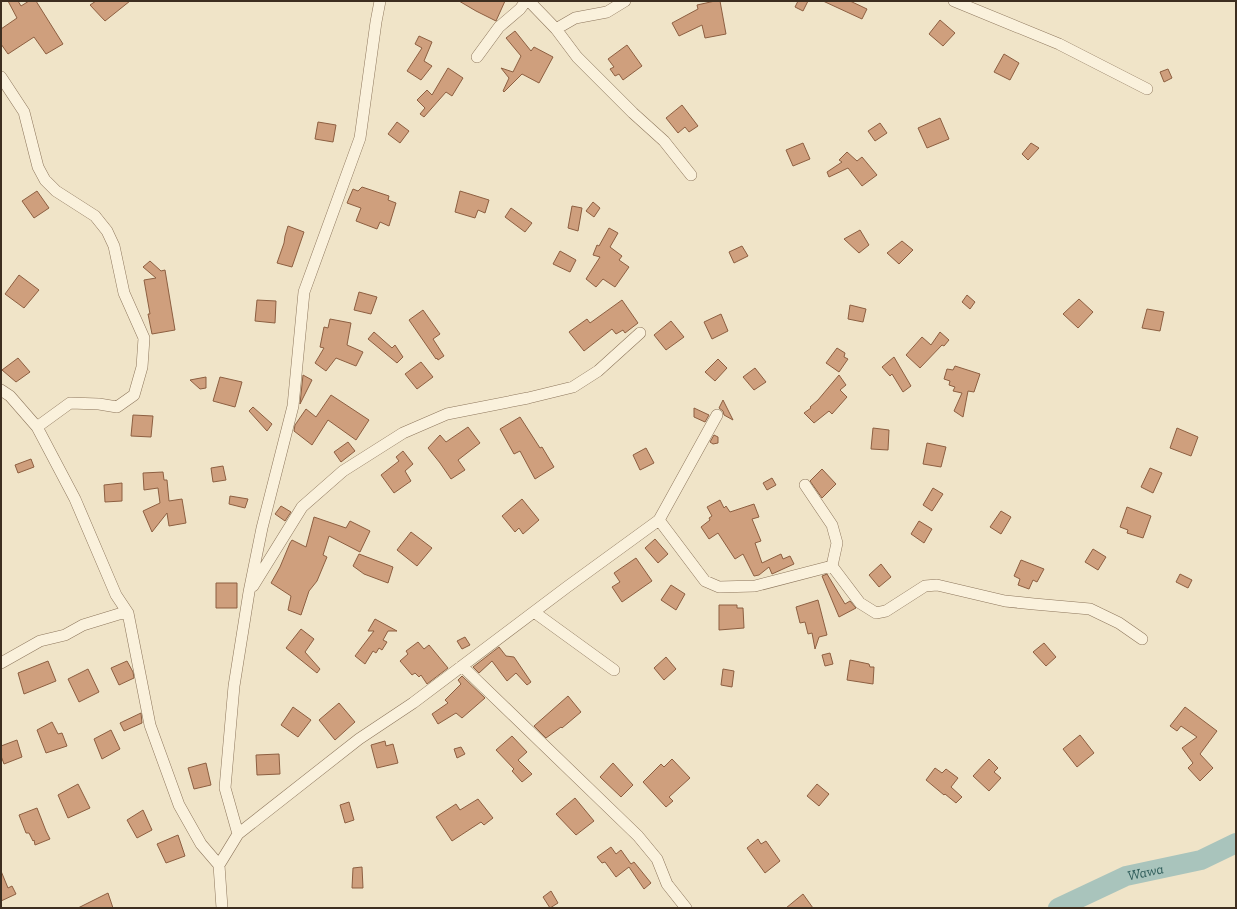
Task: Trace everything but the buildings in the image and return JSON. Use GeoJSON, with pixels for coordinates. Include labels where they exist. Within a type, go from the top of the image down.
{"type":"FeatureCollection","features":[{"type":"Feature","properties":{"kind":"street"},"geometry":{"type":"LineString","coordinates":[[238,834],[225,788],[234,686],[250,592],[262,528],[293,406],[304,292],[360,138],[380,1]]}},
{"type":"Feature","properties":{"kind":"street"},"geometry":{"type":"LineString","coordinates":[[477,57],[499,27],[527,1],[556,29],[577,57],[664,141],[691,175]]}},
{"type":"Feature","properties":{"kind":"street"},"geometry":{"type":"LineString","coordinates":[[556,29],[575,18],[607,12],[625,1]]}},
{"type":"Feature","properties":{"kind":"street"},"geometry":{"type":"LineString","coordinates":[[954,1],[1059,44],[1147,89]]}},
{"type":"Feature","properties":{"kind":"street"},"geometry":{"type":"LineString","coordinates":[[1,77],[24,112],[38,167],[45,180],[56,191],[95,216],[107,231],[114,246],[124,293],[144,338],[142,367],[134,395],[117,407],[100,404],[70,403],[37,427]]}},
{"type":"Feature","properties":{"kind":"street"},"geometry":{"type":"LineString","coordinates":[[250,592],[302,507],[343,471],[403,433],[447,414],[528,398],[572,387],[598,371],[640,332]]}},
{"type":"Feature","properties":{"kind":"street"},"geometry":{"type":"LineString","coordinates":[[1,390],[10,396],[37,427],[75,499],[116,595],[128,613],[150,726],[179,804],[201,844],[219,865]]}},
{"type":"Feature","properties":{"kind":"street"},"geometry":{"type":"LineString","coordinates":[[222,908],[219,865],[238,834],[359,739],[413,703],[659,520],[717,415]]}},
{"type":"Feature","properties":{"kind":"street"},"geometry":{"type":"LineString","coordinates":[[805,485],[832,525],[837,543],[832,566],[860,603],[876,613],[886,611],[925,586],[937,585],[1005,601],[1090,609],[1119,623],[1142,639]]}},
{"type":"Feature","properties":{"kind":"street"},"geometry":{"type":"LineString","coordinates":[[659,520],[705,581],[719,587],[755,586],[832,566]]}},
{"type":"Feature","properties":{"kind":"street"},"geometry":{"type":"LineString","coordinates":[[534,612],[614,670]]}},
{"type":"Feature","properties":{"kind":"street"},"geometry":{"type":"LineString","coordinates":[[1,663],[40,641],[64,635],[83,625],[118,614],[128,613]]}},
{"type":"Feature","properties":{"kind":"street"},"geometry":{"type":"LineString","coordinates":[[462,666],[638,836],[657,859],[667,884],[686,908]]}},
{"type":"Feature","properties":{"kind":"waterway","name":"Wawa"},"geometry":{"type":"LineString","coordinates":[[1058,908],[1126,876],[1201,860],[1236,843]]}}]}
